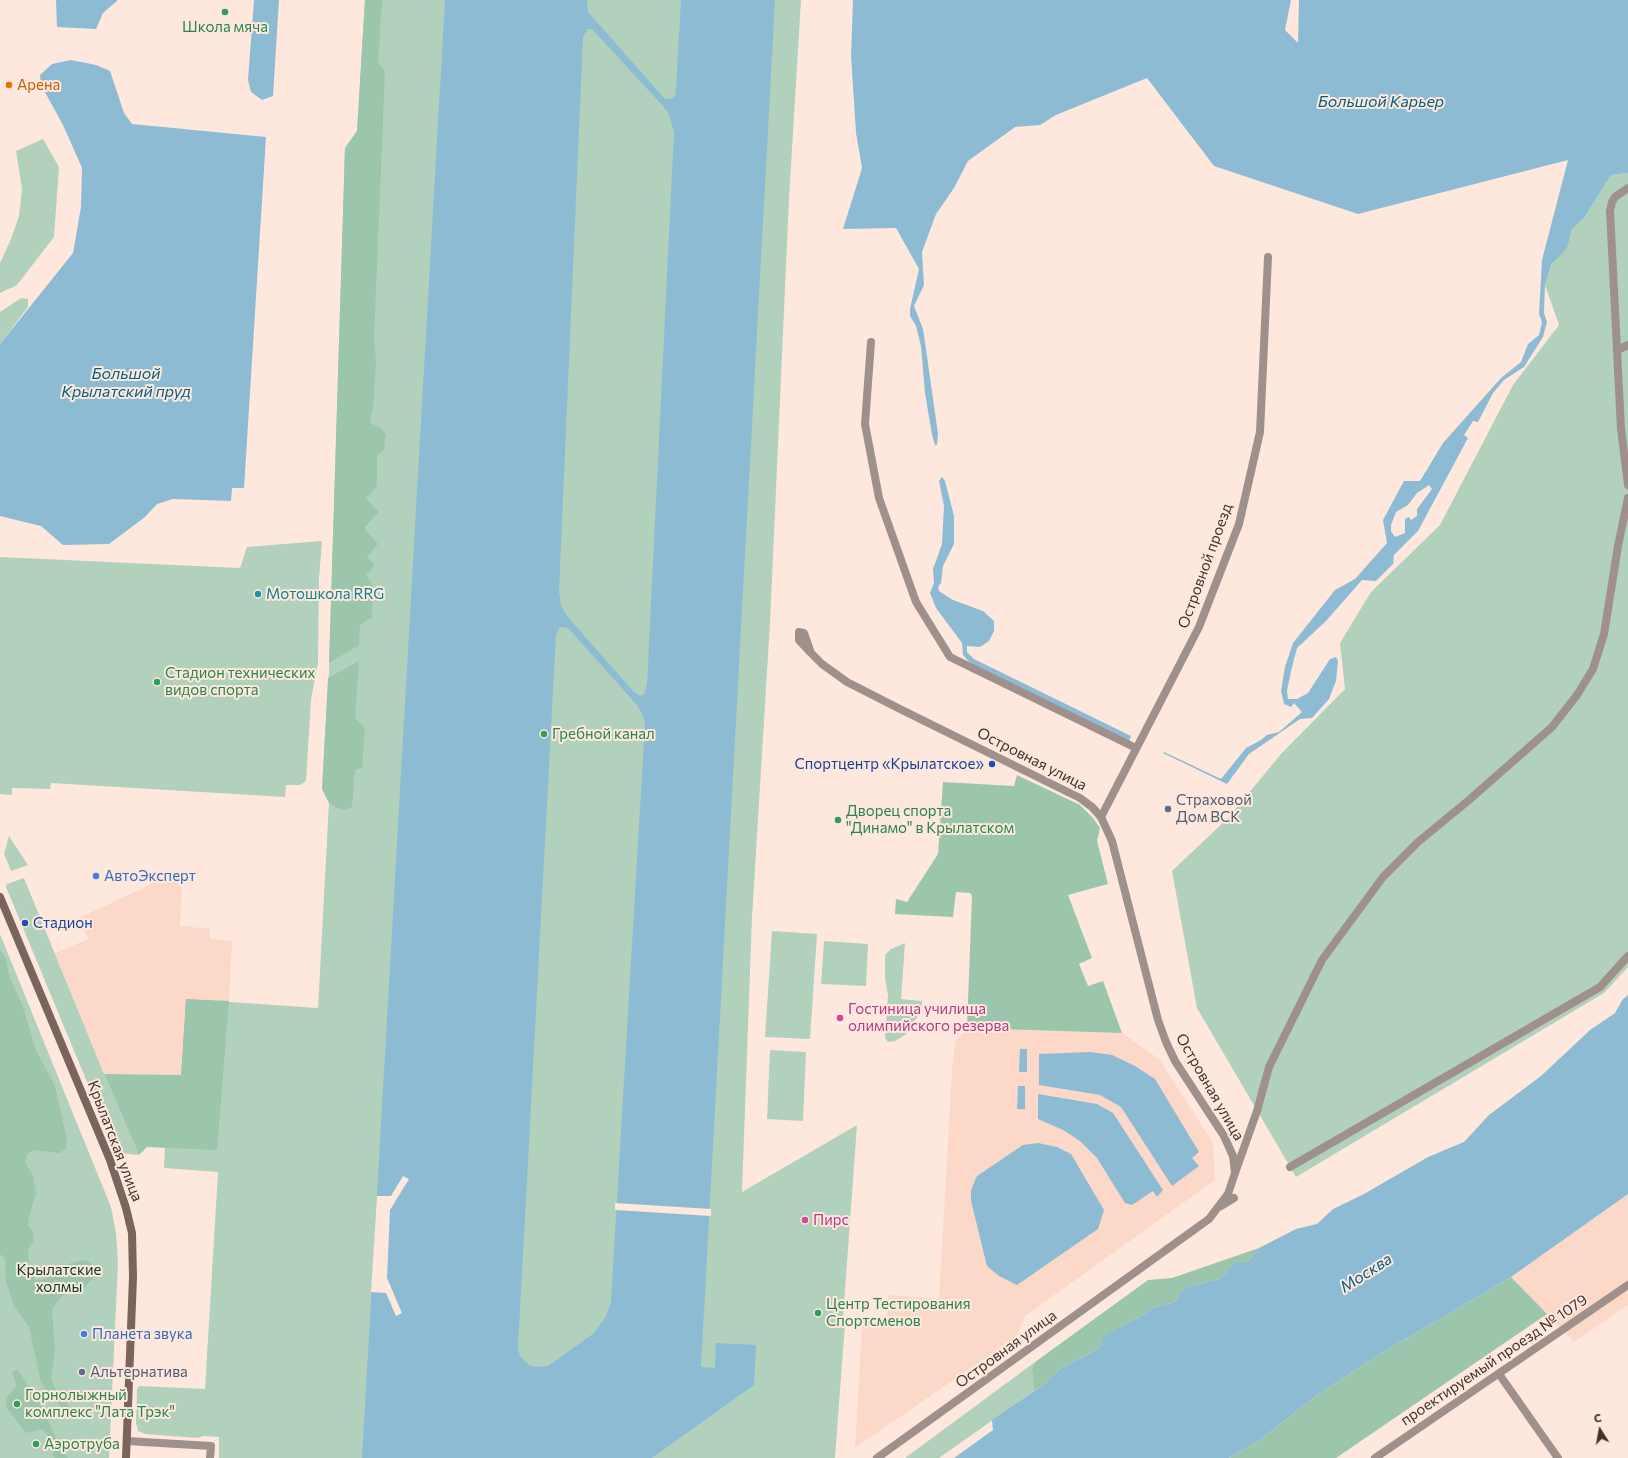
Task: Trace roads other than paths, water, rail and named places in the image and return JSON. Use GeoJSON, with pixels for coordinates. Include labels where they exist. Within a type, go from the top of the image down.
{"type":"FeatureCollection","features":[{"type":"Feature","properties":{"kind":"main road","name":"Крылатская улица"},"geometry":{"type":"LineString","coordinates":[[0,897],[110,1160],[132,1233],[133,1277],[126,1458]]}},
{"type":"Feature","properties":{"kind":"street"},"geometry":{"type":"LineString","coordinates":[[1628,188],[1615,197],[1610,211],[1621,428],[1628,485]]}},
{"type":"Feature","properties":{"kind":"street","name":"Островной проезд"},"geometry":{"type":"LineString","coordinates":[[1101,817],[1200,627],[1239,524],[1260,432],[1268,257]]}},
{"type":"Feature","properties":{"kind":"street"},"geometry":{"type":"LineString","coordinates":[[871,342],[865,424],[879,498],[916,602],[950,657],[1136,748]]}},
{"type":"Feature","properties":{"kind":"street"},"geometry":{"type":"LineString","coordinates":[[1617,350],[1628,345]]}},
{"type":"Feature","properties":{"kind":"street"},"geometry":{"type":"LineString","coordinates":[[1235,1173],[1257,1110],[1269,1067],[1322,960],[1383,877],[1418,842],[1469,800],[1552,727],[1577,695],[1593,669],[1604,634],[1618,546],[1628,498]]}},
{"type":"Feature","properties":{"kind":"street","name":"Островная улица"},"geometry":{"type":"LineString","coordinates":[[799,640],[822,664],[847,682],[1080,798],[1092,807],[1101,817],[1112,841],[1158,1020],[1166,1042],[1175,1061],[1224,1136],[1233,1156],[1235,1173],[1228,1194],[1221,1206],[1209,1219],[877,1458]]}},
{"type":"Feature","properties":{"kind":"street"},"geometry":{"type":"LineString","coordinates":[[1290,1168],[1600,987],[1628,956]]}},
{"type":"Feature","properties":{"kind":"street"},"geometry":{"type":"LineString","coordinates":[[1221,1206],[1234,1198]]}},
{"type":"Feature","properties":{"kind":"street","name":"проектируемый проезд № 1079"},"geometry":{"type":"LineString","coordinates":[[1375,1458],[1628,1285]]}},
{"type":"Feature","properties":{"kind":"street"},"geometry":{"type":"LineString","coordinates":[[1499,1374],[1558,1458]]}},
{"type":"Feature","properties":{"kind":"street"},"geometry":{"type":"LineString","coordinates":[[127,1441],[210,1446],[210,1458]]}},
{"type":"Feature","properties":{"kind":"water"},"geometry":{"type":"Polygon","coordinates":[[[56,0],[118,0],[103,13],[96,29],[57,27],[56,0]]]}},
{"type":"Feature","properties":{"kind":"water"},"geometry":{"type":"Polygon","coordinates":[[[254,0],[279,0],[273,96],[262,100],[251,92],[248,80],[254,0]]]}},
{"type":"Feature","properties":{"kind":"water","name":"Гребной канал"},"geometry":{"type":"Polygon","coordinates":[[[445,0],[587,0],[588,12],[664,98],[671,99],[675,96],[676,88],[681,0],[775,0],[701,1367],[715,1368],[716,1343],[756,1345],[754,1385],[652,1458],[362,1458],[445,0]],[[588,29],[583,37],[559,591],[561,605],[566,615],[634,692],[641,696],[644,694],[647,685],[674,132],[669,114],[663,106],[592,29],[588,29]],[[560,627],[556,635],[518,1348],[520,1356],[525,1362],[531,1366],[539,1367],[548,1366],[594,1333],[606,1316],[611,1302],[645,724],[643,716],[637,705],[568,628],[560,627]]]}},
{"type":"Feature","properties":{"kind":"water","name":"Большой Карьер"},"geometry":{"type":"Polygon","coordinates":[[[853,0],[1291,0],[1285,30],[1298,43],[1299,0],[1628,0],[1628,173],[1611,175],[1584,218],[1572,229],[1567,248],[1551,265],[1545,285],[1544,313],[1547,322],[1543,337],[1524,367],[1504,380],[1493,393],[1478,422],[1473,421],[1464,435],[1468,438],[1418,531],[1394,555],[1393,564],[1376,581],[1362,580],[1326,621],[1297,648],[1287,691],[1288,699],[1297,699],[1308,693],[1330,659],[1336,657],[1338,661],[1336,681],[1329,699],[1312,718],[1300,719],[1249,754],[1227,784],[1163,753],[1164,752],[1221,779],[1246,748],[1267,735],[1279,732],[1302,712],[1294,703],[1291,707],[1284,704],[1281,691],[1285,667],[1293,643],[1335,590],[1355,579],[1387,543],[1383,520],[1404,481],[1420,481],[1443,443],[1501,378],[1521,362],[1528,344],[1539,335],[1542,322],[1539,314],[1542,260],[1568,160],[1358,214],[1214,166],[1147,78],[1056,115],[1040,125],[1015,127],[968,161],[954,188],[936,214],[922,252],[924,285],[914,306],[923,329],[938,434],[937,445],[935,445],[925,393],[921,346],[916,326],[910,316],[910,309],[919,269],[896,228],[843,229],[862,168],[856,133],[851,55],[853,0]],[[1429,485],[1417,493],[1408,505],[1396,512],[1391,525],[1391,531],[1395,537],[1405,533],[1405,519],[1409,517],[1411,520],[1417,516],[1417,509],[1432,489],[1429,485]]]}},
{"type":"Feature","properties":{"kind":"water","name":"Большой Крылатский пруд"},"geometry":{"type":"Polygon","coordinates":[[[71,60],[96,65],[110,71],[124,113],[132,124],[266,137],[244,488],[232,488],[231,501],[173,499],[157,504],[145,517],[109,544],[63,545],[41,526],[0,516],[0,344],[73,253],[81,207],[82,168],[63,125],[41,85],[40,75],[52,64],[71,60]]]}},
{"type":"Feature","properties":{"kind":"water"},"geometry":{"type":"Polygon","coordinates":[[[942,477],[945,481],[954,516],[954,544],[943,566],[941,583],[938,587],[939,591],[953,600],[983,611],[994,621],[994,631],[989,641],[980,647],[967,646],[967,652],[974,659],[1131,736],[1129,741],[971,664],[963,655],[962,643],[936,608],[930,593],[934,583],[933,569],[942,544],[944,506],[939,481],[942,477]]]}},
{"type":"Feature","properties":{"kind":"water","name":"Москва"},"geometry":{"type":"Polygon","coordinates":[[[1628,995],[1628,1194],[1511,1277],[1375,1357],[1317,1395],[1261,1439],[1229,1458],[954,1458],[993,1430],[992,1420],[1046,1383],[1057,1371],[1099,1348],[1105,1335],[1136,1319],[1151,1309],[1177,1301],[1179,1293],[1186,1287],[1220,1279],[1236,1261],[1248,1262],[1259,1248],[1296,1229],[1317,1224],[1333,1209],[1364,1194],[1428,1157],[1464,1142],[1489,1115],[1541,1076],[1590,1030],[1615,1013],[1623,999],[1628,995]]]}},
{"type":"Feature","properties":{"kind":"water"},"geometry":{"type":"Polygon","coordinates":[[[1020,1049],[1027,1049],[1027,1072],[1019,1072],[1020,1049]]]}},
{"type":"Feature","properties":{"kind":"water"},"geometry":{"type":"Polygon","coordinates":[[[1090,1052],[1112,1055],[1135,1066],[1155,1079],[1199,1152],[1192,1158],[1199,1166],[1172,1186],[1121,1107],[1100,1095],[1039,1085],[1039,1054],[1090,1052]]]}},
{"type":"Feature","properties":{"kind":"water"},"geometry":{"type":"Polygon","coordinates":[[[1018,1086],[1025,1086],[1025,1109],[1017,1109],[1018,1086]]]}},
{"type":"Feature","properties":{"kind":"water"},"geometry":{"type":"Polygon","coordinates":[[[1038,1094],[1097,1104],[1113,1113],[1163,1190],[1157,1197],[1153,1191],[1132,1205],[1125,1203],[1097,1158],[1080,1141],[1063,1130],[1038,1119],[1038,1094]]]}},
{"type":"Feature","properties":{"kind":"water"},"geometry":{"type":"Polygon","coordinates":[[[1038,1143],[1057,1147],[1071,1154],[1104,1210],[1098,1229],[1017,1285],[999,1276],[987,1266],[971,1201],[971,1190],[977,1176],[1023,1145],[1038,1143]]]}},
{"type":"Feature","properties":{"kind":"place","name":"Школа мяча"},"geometry":{"type":"Point","coordinates":[225,12]}},
{"type":"Feature","properties":{"kind":"place","name":"Арена"},"geometry":{"type":"Point","coordinates":[9,85]}},
{"type":"Feature","properties":{"kind":"place","name":"Мотошкола RRG"},"geometry":{"type":"Point","coordinates":[258,594]}},
{"type":"Feature","properties":{"kind":"place","name":"Стадион технических видов спорта"},"geometry":{"type":"Point","coordinates":[157,682]}},
{"type":"Feature","properties":{"kind":"place","name":"Гребной канал"},"geometry":{"type":"Point","coordinates":[544,734]}},
{"type":"Feature","properties":{"kind":"place","name":"Спортцентр «Крылатское»"},"geometry":{"type":"Point","coordinates":[992,764]}},
{"type":"Feature","properties":{"kind":"place","name":"Страховой Дом ВСК"},"geometry":{"type":"Point","coordinates":[1168,809]}},
{"type":"Feature","properties":{"kind":"place","name":"Дворец спорта \"Динамо\" в Крылатском"},"geometry":{"type":"Point","coordinates":[838,820]}},
{"type":"Feature","properties":{"kind":"place","name":"АвтоЭксперт"},"geometry":{"type":"Point","coordinates":[96,876]}},
{"type":"Feature","properties":{"kind":"place","name":"Стадион"},"geometry":{"type":"Point","coordinates":[25,923]}},
{"type":"Feature","properties":{"kind":"place","name":"Гостиница училища олимпийского резерва"},"geometry":{"type":"Point","coordinates":[840,1018]}},
{"type":"Feature","properties":{"kind":"place","name":"Пирс"},"geometry":{"type":"Point","coordinates":[805,1220]}},
{"type":"Feature","properties":{"kind":"place","name":"Центр Тестирования Спортсменов"},"geometry":{"type":"Point","coordinates":[818,1313]}},
{"type":"Feature","properties":{"kind":"place","name":"Планета звука"},"geometry":{"type":"Point","coordinates":[84,1334]}},
{"type":"Feature","properties":{"kind":"place","name":"Альтернатива"},"geometry":{"type":"Point","coordinates":[82,1372]}},
{"type":"Feature","properties":{"kind":"place","name":"Горнолыжный комплекс \"Лата Трэк\""},"geometry":{"type":"Point","coordinates":[17,1404]}},
{"type":"Feature","properties":{"kind":"place","name":"Аэротруба"},"geometry":{"type":"Point","coordinates":[36,1444]}},
{"type":"Feature","properties":{"kind":"park label","name":"Крылатские холмы"},"geometry":{"type":"Point","coordinates":[59,1278]}}]}
